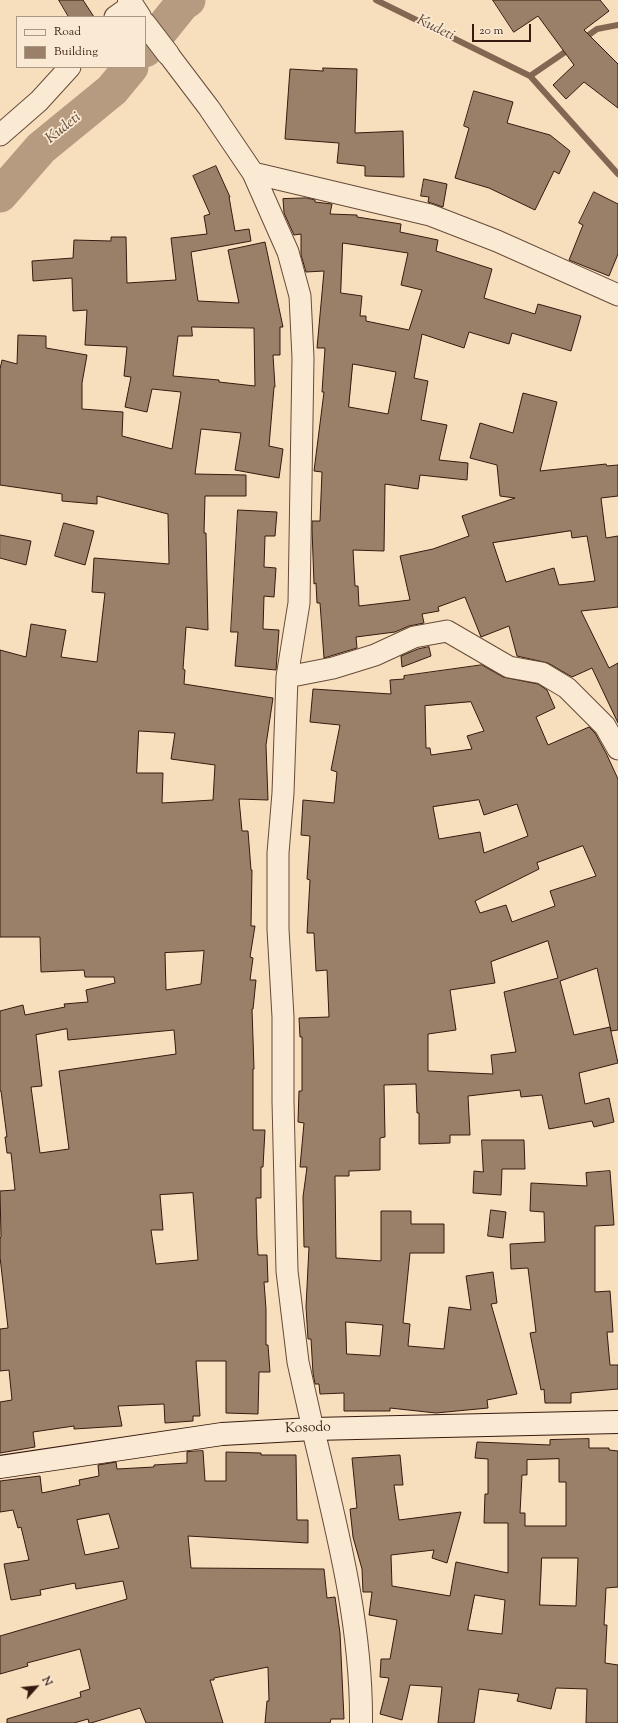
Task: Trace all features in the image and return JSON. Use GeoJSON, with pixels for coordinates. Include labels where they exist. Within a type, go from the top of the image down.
{"type":"FeatureCollection","features":[{"type":"Feature","properties":{"kind":"main road"},"geometry":{"type":"LineString","coordinates":[[146,25],[168,54]]}},
{"type":"Feature","properties":{"kind":"main road","name":"Kosodo"},"geometry":{"type":"LineString","coordinates":[[0,1467],[222,1434],[313,1429],[618,1422]]}},
{"type":"Feature","properties":{"kind":"main road"},"geometry":{"type":"LineString","coordinates":[[313,1429],[340,1543],[355,1623],[361,1691],[361,1723]]}},
{"type":"Feature","properties":{"kind":"street"},"geometry":{"type":"LineString","coordinates":[[168,54],[209,108],[253,174],[288,252],[300,296],[303,358],[299,603],[287,677],[283,793],[278,853],[278,929],[283,1017],[283,1101],[287,1271],[298,1362],[313,1429]]}},
{"type":"Feature","properties":{"kind":"street"},"geometry":{"type":"LineString","coordinates":[[0,135],[39,101],[69,68]]}},
{"type":"Feature","properties":{"kind":"street"},"geometry":{"type":"LineString","coordinates":[[253,174],[430,214],[497,241],[618,295]]}},
{"type":"Feature","properties":{"kind":"street"},"geometry":{"type":"LineString","coordinates":[[287,677],[333,668],[375,655],[414,637],[447,631],[509,667],[542,672],[567,688],[605,726],[618,749]]}},
{"type":"Feature","properties":{"kind":"building"},"geometry":{"type":"Polygon","coordinates":[[[59,0],[83,0],[93,16],[68,16],[59,0]]]}},
{"type":"Feature","properties":{"kind":"building"},"geometry":{"type":"Polygon","coordinates":[[[493,0],[600,0],[609,11],[584,30],[618,64],[618,108],[584,82],[566,99],[553,85],[574,65],[538,16],[514,32],[493,0]]]}},
{"type":"Feature","properties":{"kind":"building"},"geometry":{"type":"Polygon","coordinates":[[[323,68],[357,69],[355,133],[403,131],[404,177],[365,176],[365,166],[337,163],[339,143],[285,139],[290,69],[323,71],[323,68]]]}},
{"type":"Feature","properties":{"kind":"building"},"geometry":{"type":"Polygon","coordinates":[[[474,91],[513,102],[507,123],[550,135],[570,151],[559,174],[554,171],[535,210],[489,188],[455,178],[469,128],[464,126],[474,91]]]}},
{"type":"Feature","properties":{"kind":"building"},"geometry":{"type":"Polygon","coordinates":[[[216,166],[230,197],[235,231],[249,229],[251,241],[191,252],[198,301],[239,303],[228,250],[265,242],[283,327],[280,327],[280,355],[273,355],[275,387],[269,446],[283,449],[279,478],[235,470],[241,433],[201,429],[195,474],[246,475],[246,496],[205,496],[204,533],[206,533],[208,630],[186,627],[183,669],[185,670],[184,684],[273,698],[266,745],[268,800],[239,799],[242,831],[248,831],[252,870],[251,926],[255,926],[250,957],[253,958],[250,980],[256,980],[252,1009],[254,1069],[253,1130],[265,1130],[263,1167],[261,1167],[261,1198],[256,1198],[258,1255],[267,1255],[268,1282],[264,1282],[266,1345],[268,1345],[270,1372],[259,1372],[258,1414],[226,1413],[226,1361],[196,1361],[200,1416],[193,1416],[193,1421],[165,1423],[164,1404],[118,1406],[122,1426],[74,1429],[74,1426],[33,1432],[35,1447],[0,1453],[0,1402],[12,1400],[9,1370],[0,1371],[0,1329],[8,1328],[0,1257],[0,1191],[15,1190],[11,1153],[7,1153],[5,1137],[7,1137],[0,1091],[0,1011],[23,1005],[25,1015],[65,1007],[64,1004],[88,1002],[86,990],[115,983],[114,977],[85,977],[84,970],[41,972],[40,937],[0,937],[0,650],[26,657],[31,624],[66,630],[61,657],[97,662],[105,593],[92,592],[94,558],[169,564],[168,514],[97,496],[97,504],[62,501],[62,494],[0,485],[0,369],[2,360],[17,364],[18,335],[46,336],[46,348],[87,355],[82,383],[82,409],[123,412],[122,436],[172,449],[181,392],[152,389],[147,412],[125,407],[131,377],[124,376],[127,347],[85,345],[87,310],[73,311],[72,278],[33,281],[32,261],[73,258],[74,240],[111,241],[111,237],[126,237],[127,283],[176,280],[171,238],[207,234],[204,216],[210,214],[193,176],[216,166]],[[192,327],[192,336],[178,336],[173,376],[219,380],[219,382],[255,386],[254,328],[192,327]],[[139,731],[137,773],[163,773],[162,803],[213,800],[215,765],[171,759],[175,733],[139,731]],[[204,951],[165,953],[166,990],[201,984],[204,951]],[[67,1029],[36,1035],[42,1086],[31,1087],[40,1153],[69,1149],[59,1071],[176,1054],[174,1030],[68,1040],[67,1029]],[[193,1193],[160,1195],[163,1230],[151,1230],[156,1264],[198,1260],[193,1193]]]}},
{"type":"Feature","properties":{"kind":"building"},"geometry":{"type":"Polygon","coordinates":[[[424,179],[447,184],[443,207],[428,202],[429,197],[421,196],[424,179]]]}},
{"type":"Feature","properties":{"kind":"building"},"geometry":{"type":"Polygon","coordinates":[[[594,192],[618,204],[618,254],[609,276],[569,260],[583,225],[579,223],[594,192]]]}},
{"type":"Feature","properties":{"kind":"building"},"geometry":{"type":"Polygon","coordinates":[[[307,198],[315,200],[315,202],[332,204],[330,214],[357,215],[357,217],[401,224],[400,232],[438,240],[436,251],[492,269],[484,298],[535,314],[538,304],[581,316],[571,351],[512,333],[509,344],[469,332],[464,348],[422,334],[414,378],[428,381],[421,420],[447,425],[439,460],[468,463],[467,480],[420,475],[418,489],[385,484],[384,551],[353,550],[355,586],[358,586],[359,606],[410,600],[400,556],[433,549],[469,536],[462,516],[515,498],[500,496],[497,465],[470,458],[480,423],[513,433],[523,393],[557,402],[540,471],[606,464],[607,466],[618,465],[618,496],[601,498],[606,538],[618,536],[618,607],[581,611],[609,668],[618,663],[618,723],[592,668],[572,677],[548,663],[517,656],[509,626],[481,637],[465,597],[438,607],[439,611],[422,614],[424,623],[409,626],[395,632],[356,637],[357,648],[324,658],[320,603],[317,603],[316,583],[314,584],[312,521],[320,521],[322,472],[314,471],[324,392],[322,392],[325,348],[317,348],[324,271],[306,272],[301,255],[301,234],[294,235],[284,213],[283,199],[307,198]],[[343,243],[341,293],[362,296],[360,316],[366,316],[366,321],[409,330],[422,290],[401,285],[408,253],[343,243]],[[353,364],[349,407],[388,414],[396,372],[353,364]],[[571,531],[493,543],[506,582],[554,568],[559,585],[595,581],[587,536],[572,538],[571,531]]]}},
{"type":"Feature","properties":{"kind":"building"},"geometry":{"type":"Polygon","coordinates":[[[238,510],[277,512],[275,536],[265,536],[264,567],[276,568],[274,597],[264,596],[263,629],[279,630],[276,670],[235,666],[238,632],[231,632],[238,510]]]}},
{"type":"Feature","properties":{"kind":"building"},"geometry":{"type":"Polygon","coordinates":[[[64,523],[94,531],[85,565],[55,556],[64,523]]]}},
{"type":"Feature","properties":{"kind":"building"},"geometry":{"type":"Polygon","coordinates":[[[0,535],[31,541],[26,565],[0,558],[0,535]]]}},
{"type":"Feature","properties":{"kind":"building"},"geometry":{"type":"Polygon","coordinates":[[[429,647],[431,656],[402,667],[401,656],[418,649],[429,647]]]}},
{"type":"Feature","properties":{"kind":"building"},"geometry":{"type":"Polygon","coordinates":[[[482,665],[503,677],[538,684],[547,690],[555,708],[536,717],[548,745],[589,727],[595,733],[618,779],[618,1030],[611,1031],[597,968],[560,981],[574,1035],[610,1027],[618,1063],[579,1073],[585,1104],[609,1098],[614,1122],[594,1127],[592,1121],[549,1129],[542,1095],[521,1097],[520,1090],[468,1096],[470,1135],[450,1135],[450,1143],[419,1144],[419,1113],[417,1113],[416,1084],[384,1085],[385,1137],[380,1138],[380,1170],[349,1171],[349,1176],[335,1176],[336,1258],[381,1261],[381,1211],[411,1211],[411,1224],[444,1224],[444,1253],[410,1253],[403,1323],[410,1324],[408,1346],[444,1349],[449,1307],[471,1310],[466,1276],[493,1272],[497,1303],[491,1304],[517,1394],[487,1400],[488,1408],[436,1413],[390,1408],[390,1411],[344,1411],[344,1393],[320,1394],[319,1384],[315,1384],[313,1373],[311,1339],[308,1339],[306,1307],[309,1247],[304,1247],[303,1197],[307,1167],[300,1167],[304,1123],[298,1122],[299,1091],[302,1091],[302,1037],[300,1037],[299,1018],[329,1017],[327,970],[316,971],[314,933],[307,933],[310,880],[307,879],[310,836],[301,835],[303,800],[334,803],[337,772],[331,770],[340,725],[310,722],[313,689],[391,694],[390,680],[404,679],[404,676],[482,665]],[[471,702],[425,706],[426,748],[430,748],[431,755],[472,749],[467,736],[484,731],[471,702]],[[479,800],[433,807],[439,839],[480,832],[484,853],[528,836],[517,804],[484,815],[479,800]],[[583,846],[537,863],[539,869],[475,901],[480,913],[506,905],[512,922],[555,906],[550,891],[596,876],[583,846]],[[548,941],[491,962],[495,983],[450,990],[456,1030],[428,1034],[428,1071],[493,1074],[491,1055],[516,1052],[504,992],[558,978],[548,941]],[[346,1322],[347,1354],[380,1356],[383,1325],[346,1322]]]}},
{"type":"Feature","properties":{"kind":"building"},"geometry":{"type":"Polygon","coordinates":[[[482,1140],[524,1140],[525,1169],[502,1169],[501,1195],[473,1193],[474,1171],[483,1172],[482,1140]]]}},
{"type":"Feature","properties":{"kind":"building"},"geometry":{"type":"Polygon","coordinates":[[[610,1171],[614,1225],[595,1226],[595,1292],[610,1291],[613,1332],[607,1332],[610,1365],[618,1365],[618,1389],[571,1393],[571,1403],[545,1403],[544,1389],[541,1390],[530,1333],[536,1332],[528,1268],[511,1269],[510,1244],[545,1242],[544,1212],[530,1211],[531,1183],[587,1186],[586,1173],[610,1171]]]}},
{"type":"Feature","properties":{"kind":"building"},"geometry":{"type":"Polygon","coordinates":[[[491,1210],[506,1212],[503,1238],[488,1236],[491,1210]]]}},
{"type":"Feature","properties":{"kind":"building"},"geometry":{"type":"Polygon","coordinates":[[[589,1439],[589,1448],[609,1448],[609,1450],[618,1451],[618,1587],[606,1588],[604,1625],[607,1625],[605,1663],[618,1665],[618,1723],[586,1723],[587,1689],[556,1688],[551,1709],[517,1701],[519,1694],[479,1689],[474,1723],[438,1723],[442,1687],[410,1685],[402,1720],[380,1714],[389,1678],[380,1677],[381,1659],[390,1659],[397,1620],[369,1615],[372,1592],[363,1592],[362,1569],[353,1537],[350,1509],[357,1508],[352,1458],[400,1455],[403,1485],[394,1485],[399,1520],[461,1512],[447,1563],[432,1558],[434,1550],[391,1555],[392,1586],[450,1596],[456,1562],[508,1573],[508,1523],[484,1523],[485,1494],[488,1494],[488,1459],[475,1458],[477,1442],[550,1445],[550,1440],[589,1439]],[[559,1459],[527,1460],[527,1475],[522,1475],[520,1513],[525,1513],[525,1526],[566,1526],[566,1482],[559,1482],[559,1459]],[[542,1558],[540,1605],[576,1606],[578,1558],[542,1558]],[[475,1595],[468,1630],[502,1634],[505,1600],[475,1595]]]}},
{"type":"Feature","properties":{"kind":"building"},"geometry":{"type":"Polygon","coordinates":[[[203,1451],[205,1481],[226,1481],[226,1452],[261,1453],[261,1455],[296,1455],[297,1520],[308,1520],[308,1543],[188,1536],[191,1568],[324,1569],[327,1598],[335,1597],[340,1633],[344,1719],[331,1719],[330,1723],[265,1723],[267,1701],[269,1701],[268,1667],[210,1680],[223,1723],[146,1723],[140,1708],[91,1723],[89,1723],[88,1719],[74,1723],[7,1723],[7,1719],[81,1697],[80,1692],[90,1689],[80,1649],[27,1663],[28,1666],[0,1674],[0,1636],[127,1599],[123,1581],[76,1589],[75,1583],[40,1590],[41,1595],[11,1600],[4,1564],[29,1560],[21,1527],[18,1528],[13,1510],[0,1512],[0,1481],[40,1476],[42,1493],[80,1485],[79,1480],[99,1476],[98,1465],[116,1462],[117,1469],[187,1463],[187,1452],[203,1451]],[[109,1514],[77,1520],[85,1555],[119,1548],[109,1514]]]}},
{"type":"Feature","properties":{"kind":"waterway","name":"Kudeti"},"geometry":{"type":"LineString","coordinates":[[146,49],[182,4],[188,0]]}},
{"type":"Feature","properties":{"kind":"waterway","name":"Kudeti"},"geometry":{"type":"LineString","coordinates":[[376,0],[530,76],[618,174]]}},
{"type":"Feature","properties":{"kind":"waterway","name":"Kudeti"},"geometry":{"type":"LineString","coordinates":[[583,39],[597,29],[618,25]]}},
{"type":"Feature","properties":{"kind":"waterway","name":"Kudeti"},"geometry":{"type":"LineString","coordinates":[[530,76],[571,48]]}},
{"type":"Feature","properties":{"kind":"waterway","name":"Kudeti"},"geometry":{"type":"LineString","coordinates":[[0,195],[41,148],[112,90],[130,68]]}}]}
